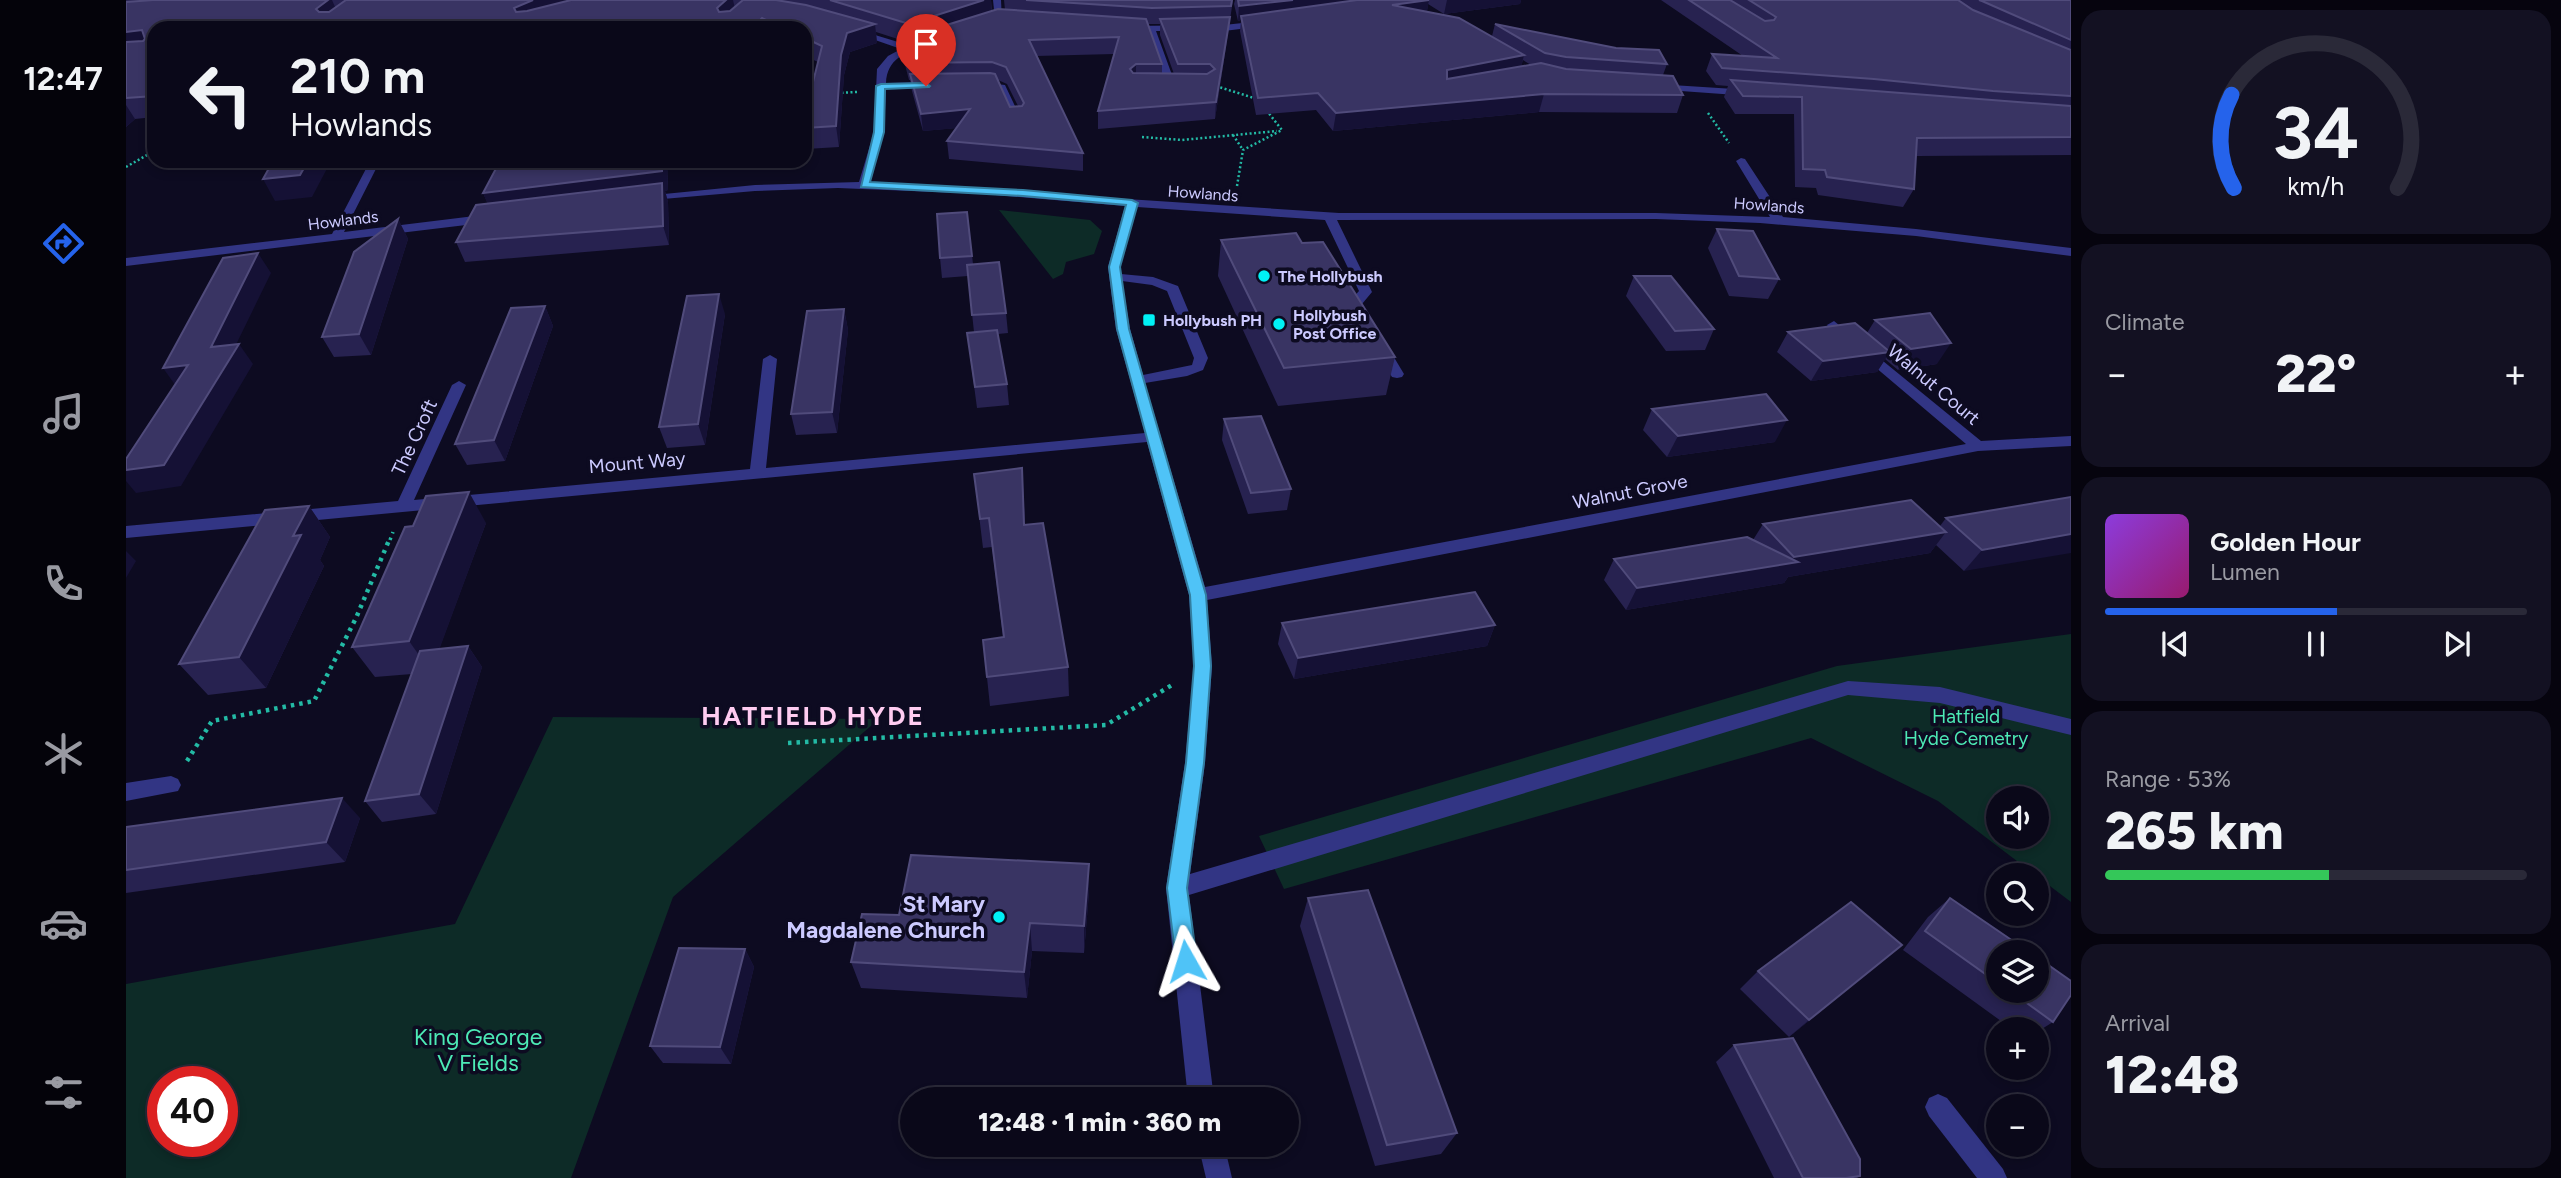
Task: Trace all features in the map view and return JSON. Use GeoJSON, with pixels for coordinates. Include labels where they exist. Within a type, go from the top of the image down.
{"type":"FeatureCollection","features":[{"type":"Feature","properties":{"kind":"street"},"geometry":{"type":"LineString","coordinates":[[997,0],[999,20]]}},
{"type":"Feature","properties":{"kind":"street"},"geometry":{"type":"LineString","coordinates":[[1111,28],[1224,28],[1276,23]]}},
{"type":"Feature","properties":{"kind":"street"},"geometry":{"type":"LineString","coordinates":[[846,27],[908,48]]}},
{"type":"Feature","properties":{"kind":"street"},"geometry":{"type":"LineString","coordinates":[[1151,30],[1171,86]]}},
{"type":"Feature","properties":{"kind":"street"},"geometry":{"type":"LineString","coordinates":[[864,185],[879,132],[882,69],[891,58],[908,48],[933,41]]}},
{"type":"Feature","properties":{"kind":"street"},"geometry":{"type":"LineString","coordinates":[[880,88],[943,85]]}},
{"type":"Feature","properties":{"kind":"street"},"geometry":{"type":"LineString","coordinates":[[968,85],[1002,86],[1017,121]]}},
{"type":"Feature","properties":{"kind":"street"},"geometry":{"type":"LineString","coordinates":[[1160,86],[1206,85]]}},
{"type":"Feature","properties":{"kind":"street"},"geometry":{"type":"LineString","coordinates":[[1639,86],[1766,94]]}},
{"type":"Feature","properties":{"kind":"street"},"geometry":{"type":"LineString","coordinates":[[1741,161],[1779,221]]}},
{"type":"Feature","properties":{"kind":"street"},"geometry":{"type":"LineString","coordinates":[[336,237],[371,168]]}},
{"type":"Feature","properties":{"kind":"street","name":"Howlands"},"geometry":{"type":"LineString","coordinates":[[638,200],[740,189],[864,185],[1010,192],[1233,211],[1329,216],[1656,216],[1779,221],[1928,234],[2071,251]]}},
{"type":"Feature","properties":{"kind":"street"},"geometry":{"type":"LineString","coordinates":[[1132,203],[1114,267],[1123,329],[1198,595],[1203,666],[1195,763],[1177,888],[1200,1087]]}},
{"type":"Feature","properties":{"kind":"street"},"geometry":{"type":"LineString","coordinates":[[1329,216],[1366,292],[1355,303],[1397,374]]}},
{"type":"Feature","properties":{"kind":"street","name":"Howlands"},"geometry":{"type":"LineString","coordinates":[[126,262],[500,217]]}},
{"type":"Feature","properties":{"kind":"street"},"geometry":{"type":"LineString","coordinates":[[1116,278],[1145,279],[1163,283],[1173,289],[1201,358],[1198,367],[1186,372],[1136,380]]}},
{"type":"Feature","properties":{"kind":"street","name":"Walnut Court"},"geometry":{"type":"LineString","coordinates":[[1834,324],[1978,446]]}},
{"type":"Feature","properties":{"kind":"street"},"geometry":{"type":"LineString","coordinates":[[758,472],[770,359]]}},
{"type":"Feature","properties":{"kind":"street","name":"The Croft"},"geometry":{"type":"LineString","coordinates":[[404,505],[459,385]]}},
{"type":"Feature","properties":{"kind":"street","name":"Mount Way"},"geometry":{"type":"LineString","coordinates":[[126,533],[1153,437]]}},
{"type":"Feature","properties":{"kind":"street","name":"Walnut Grove"},"geometry":{"type":"LineString","coordinates":[[1198,595],[1978,446],[2071,441]]}},
{"type":"Feature","properties":{"kind":"street"},"geometry":{"type":"LineString","coordinates":[[1177,888],[1848,688],[1940,695],[2071,727]]}},
{"type":"Feature","properties":{"kind":"street"},"geometry":{"type":"LineString","coordinates":[[126,792],[171,785]]}},
{"type":"Feature","properties":{"kind":"street"},"geometry":{"type":"LineString","coordinates":[[1938,1107],[1994,1178]]}},
{"type":"Feature","properties":{"kind":"street"},"geometry":{"type":"LineString","coordinates":[[1214,1157],[1219,1178]]}},
{"type":"Feature","properties":{"kind":"path"},"geometry":{"type":"LineString","coordinates":[[1206,85],[1221,86],[1256,97],[1260,103]]}},
{"type":"Feature","properties":{"kind":"path"},"geometry":{"type":"LineString","coordinates":[[830,93],[880,88]]}},
{"type":"Feature","properties":{"kind":"path"},"geometry":{"type":"LineString","coordinates":[[1691,89],[1741,161]]}},
{"type":"Feature","properties":{"kind":"path"},"geometry":{"type":"LineString","coordinates":[[1278,107],[1265,108],[1282,130]]}},
{"type":"Feature","properties":{"kind":"path"},"geometry":{"type":"LineString","coordinates":[[1142,137],[1182,139],[1282,130]]}},
{"type":"Feature","properties":{"kind":"path"},"geometry":{"type":"LineString","coordinates":[[1243,150],[1282,130]]}},
{"type":"Feature","properties":{"kind":"path"},"geometry":{"type":"LineString","coordinates":[[1233,135],[1243,150],[1233,211]]}},
{"type":"Feature","properties":{"kind":"path"},"geometry":{"type":"LineString","coordinates":[[126,167],[147,155]]}},
{"type":"Feature","properties":{"kind":"path"},"geometry":{"type":"LineString","coordinates":[[171,785],[212,720],[314,701],[356,618],[404,505]]}},
{"type":"Feature","properties":{"kind":"path"},"geometry":{"type":"LineString","coordinates":[[789,743],[1106,725],[1203,666]]}},
{"type":"Feature","properties":{"kind":"green space"},"geometry":{"type":"Polygon","coordinates":[[[999,210],[1090,220],[1102,231],[1094,254],[1066,262],[1063,274],[1053,279],[999,210]]]}},
{"type":"Feature","properties":{"kind":"green space","name":"Hatfield Hyde Cemetry"},"geometry":{"type":"Polygon","coordinates":[[[2071,634],[2071,902],[2049,885],[2049,863],[2020,863],[2001,849],[2049,849],[2049,786],[1986,786],[1986,837],[1938,801],[1811,738],[1284,889],[1259,836],[1837,666],[2071,634]]]}},
{"type":"Feature","properties":{"kind":"green space","name":"King George V Fields"},"geometry":{"type":"Polygon","coordinates":[[[553,717],[879,719],[673,897],[571,1178],[126,1178],[126,984],[455,924],[553,717]]]}},
{"type":"Feature","properties":{"kind":"building"},"geometry":{"type":"Polygon","coordinates":[[[328,0],[316,9],[319,12],[329,12],[346,0],[533,0],[514,8],[516,12],[571,0],[726,0],[717,8],[719,12],[730,11],[743,0],[776,0],[806,5],[875,24],[847,33],[841,55],[836,126],[812,128],[812,86],[822,46],[812,41],[812,21],[769,21],[762,18],[759,21],[147,21],[147,96],[126,98],[126,42],[145,39],[142,30],[126,32],[126,2],[328,0]]]}},
{"type":"Feature","properties":{"kind":"building"},"geometry":{"type":"Polygon","coordinates":[[[830,0],[984,0],[909,24],[830,0]]]}},
{"type":"Feature","properties":{"kind":"building"},"geometry":{"type":"Polygon","coordinates":[[[1026,0],[1232,0],[1231,6],[1152,8],[1026,0]]]}},
{"type":"Feature","properties":{"kind":"building"},"geometry":{"type":"Polygon","coordinates":[[[1238,0],[1293,0],[1239,6],[1238,0]]]}},
{"type":"Feature","properties":{"kind":"building"},"geometry":{"type":"Polygon","coordinates":[[[1357,0],[1429,0],[1392,5],[1459,18],[1524,55],[1447,70],[1447,79],[1541,63],[1566,69],[1673,76],[1683,95],[1544,94],[1336,113],[1318,93],[1258,98],[1241,16],[1357,0]]]}},
{"type":"Feature","properties":{"kind":"building"},"geometry":{"type":"Polygon","coordinates":[[[1689,0],[1730,0],[1765,21],[1774,20],[1776,17],[1749,0],[1958,0],[1973,10],[2071,50],[2071,96],[1722,68],[1712,54],[1777,58],[1689,0]]]}},
{"type":"Feature","properties":{"kind":"building"},"geometry":{"type":"Polygon","coordinates":[[[1979,0],[2071,0],[2071,40],[1982,1],[1979,0]]]}},
{"type":"Feature","properties":{"kind":"building"},"geometry":{"type":"Polygon","coordinates":[[[998,9],[1146,19],[1162,64],[1136,64],[1130,69],[1133,73],[1207,74],[1215,69],[1210,64],[1178,64],[1160,19],[1230,17],[1216,102],[1098,111],[1119,37],[1029,40],[1083,153],[947,141],[970,109],[921,114],[910,74],[995,74],[1010,107],[1022,106],[1024,103],[1006,67],[992,62],[907,63],[902,45],[937,28],[998,9]]]}},
{"type":"Feature","properties":{"kind":"building"},"geometry":{"type":"Polygon","coordinates":[[[1495,24],[1616,48],[1659,50],[1667,64],[1545,53],[1495,24]]]}},
{"type":"Feature","properties":{"kind":"building"},"geometry":{"type":"Polygon","coordinates":[[[1731,80],[2071,106],[2071,137],[1917,138],[1914,189],[1827,177],[1825,170],[1803,169],[1802,97],[1743,96],[1731,80]]]}},
{"type":"Feature","properties":{"kind":"building"},"geometry":{"type":"Polygon","coordinates":[[[269,168],[304,168],[300,175],[263,179],[269,168]]]}},
{"type":"Feature","properties":{"kind":"building"},"geometry":{"type":"Polygon","coordinates":[[[496,168],[662,168],[662,171],[483,193],[496,168]]]}},
{"type":"Feature","properties":{"kind":"building"},"geometry":{"type":"Polygon","coordinates":[[[662,183],[663,226],[456,242],[476,205],[662,183]]]}},
{"type":"Feature","properties":{"kind":"building"},"geometry":{"type":"Polygon","coordinates":[[[967,212],[972,256],[940,258],[937,214],[967,212]]]}},
{"type":"Feature","properties":{"kind":"building"},"geometry":{"type":"Polygon","coordinates":[[[398,219],[359,334],[322,337],[354,252],[398,219]]]}},
{"type":"Feature","properties":{"kind":"building"},"geometry":{"type":"Polygon","coordinates":[[[1717,229],[1753,231],[1779,279],[1739,276],[1717,229]]]}},
{"type":"Feature","properties":{"kind":"building"},"geometry":{"type":"Polygon","coordinates":[[[1296,233],[1302,243],[1323,242],[1395,357],[1284,368],[1221,240],[1296,233]]]}},
{"type":"Feature","properties":{"kind":"building"},"geometry":{"type":"Polygon","coordinates":[[[258,253],[211,347],[239,344],[164,465],[126,470],[126,459],[188,365],[163,368],[223,258],[258,253]]]}},
{"type":"Feature","properties":{"kind":"building"},"geometry":{"type":"Polygon","coordinates":[[[999,262],[1006,313],[972,315],[967,265],[999,262]]]}},
{"type":"Feature","properties":{"kind":"building"},"geometry":{"type":"Polygon","coordinates":[[[1634,276],[1671,276],[1714,329],[1675,331],[1634,276]]]}},
{"type":"Feature","properties":{"kind":"building"},"geometry":{"type":"Polygon","coordinates":[[[719,294],[698,424],[659,427],[687,296],[719,294]]]}},
{"type":"Feature","properties":{"kind":"building"},"geometry":{"type":"Polygon","coordinates":[[[545,306],[494,440],[455,444],[511,308],[545,306]]]}},
{"type":"Feature","properties":{"kind":"building"},"geometry":{"type":"Polygon","coordinates":[[[844,309],[832,412],[791,414],[807,311],[844,309]]]}},
{"type":"Feature","properties":{"kind":"building"},"geometry":{"type":"Polygon","coordinates":[[[1930,313],[1951,343],[1911,349],[1875,320],[1930,313]]]}},
{"type":"Feature","properties":{"kind":"building"},"geometry":{"type":"Polygon","coordinates":[[[1855,323],[1890,352],[1823,361],[1788,332],[1855,323]]]}},
{"type":"Feature","properties":{"kind":"building"},"geometry":{"type":"Polygon","coordinates":[[[997,330],[1007,384],[975,387],[967,333],[997,330]]]}},
{"type":"Feature","properties":{"kind":"building"},"geometry":{"type":"Polygon","coordinates":[[[1766,394],[1787,420],[1678,436],[1652,409],[1766,394]]]}},
{"type":"Feature","properties":{"kind":"building"},"geometry":{"type":"Polygon","coordinates":[[[1261,416],[1291,489],[1251,493],[1224,419],[1261,416]]]}},
{"type":"Feature","properties":{"kind":"building"},"geometry":{"type":"Polygon","coordinates":[[[1022,468],[1024,525],[1043,523],[1068,667],[987,677],[983,640],[1004,637],[989,518],[980,519],[974,474],[1022,468]]]}},
{"type":"Feature","properties":{"kind":"building"},"geometry":{"type":"Polygon","coordinates":[[[469,492],[409,641],[352,647],[405,527],[413,526],[426,496],[469,492]]]}},
{"type":"Feature","properties":{"kind":"building"},"geometry":{"type":"Polygon","coordinates":[[[2071,497],[2071,534],[1982,550],[1946,518],[2071,497]]]}},
{"type":"Feature","properties":{"kind":"building"},"geometry":{"type":"Polygon","coordinates":[[[1911,500],[1946,532],[1794,557],[1763,524],[1911,500]]]}},
{"type":"Feature","properties":{"kind":"building"},"geometry":{"type":"Polygon","coordinates":[[[309,506],[293,536],[301,535],[239,657],[179,664],[265,510],[309,506]]]}},
{"type":"Feature","properties":{"kind":"building"},"geometry":{"type":"Polygon","coordinates":[[[1747,537],[1798,562],[1637,588],[1614,559],[1747,537]]]}},
{"type":"Feature","properties":{"kind":"building"},"geometry":{"type":"Polygon","coordinates":[[[1475,592],[1495,625],[1298,658],[1282,623],[1475,592]]]}},
{"type":"Feature","properties":{"kind":"building"},"geometry":{"type":"Polygon","coordinates":[[[468,646],[419,794],[365,801],[420,651],[468,646]]]}},
{"type":"Feature","properties":{"kind":"building"},"geometry":{"type":"Polygon","coordinates":[[[342,798],[326,842],[126,870],[126,827],[342,798]]]}},
{"type":"Feature","properties":{"kind":"building","name":"St Mary Magdalene Church"},"geometry":{"type":"Polygon","coordinates":[[[911,855],[1089,864],[1084,926],[1030,923],[1024,972],[851,962],[862,914],[899,915],[911,855]]]}},
{"type":"Feature","properties":{"kind":"building"},"geometry":{"type":"Polygon","coordinates":[[[1368,890],[1457,1133],[1387,1145],[1308,898],[1368,890]]]}},
{"type":"Feature","properties":{"kind":"building"},"geometry":{"type":"Polygon","coordinates":[[[1950,898],[1986,923],[1986,926],[1991,926],[2011,940],[1986,940],[1986,974],[1925,931],[1950,898]]]}},
{"type":"Feature","properties":{"kind":"building"},"geometry":{"type":"Polygon","coordinates":[[[1851,902],[1902,945],[1809,1020],[1758,971],[1851,902]]]}},
{"type":"Feature","properties":{"kind":"building"},"geometry":{"type":"Polygon","coordinates":[[[679,948],[745,949],[720,1047],[650,1046],[679,948]]]}},
{"type":"Feature","properties":{"kind":"building"},"geometry":{"type":"Polygon","coordinates":[[[2049,965],[2071,981],[2071,995],[2053,1022],[2027,1003],[2049,1003],[2049,965]]]}},
{"type":"Feature","properties":{"kind":"building"},"geometry":{"type":"Polygon","coordinates":[[[1793,1038],[1860,1159],[1860,1176],[1803,1178],[1734,1045],[1793,1038]]]}},
{"type":"Feature","properties":{"kind":"place","name":"The Hollybush"},"geometry":{"type":"Point","coordinates":[1264,276]}},
{"type":"Feature","properties":{"kind":"place","name":"Hollybush PH"},"geometry":{"type":"Point","coordinates":[1149,320]}},
{"type":"Feature","properties":{"kind":"place","name":"Hollybush Post Office"},"geometry":{"type":"Point","coordinates":[1279,324]}},
{"type":"Feature","properties":{"kind":"place","name":"St Mary Magdalene Church"},"geometry":{"type":"Point","coordinates":[999,917]}},
{"type":"Feature","properties":{"kind":"district","name":"HATFIELD HYDE"},"geometry":{"type":"Point","coordinates":[813,716]}},
{"type":"Feature","properties":{"kind":"route"},"geometry":{"type":"LineString","coordinates":[[926,86],[881,86],[879,132],[864,185],[1023,193],[1132,203],[1114,267],[1123,329],[1198,595],[1203,666],[1195,763],[1177,888],[1186,961]]}}]}
